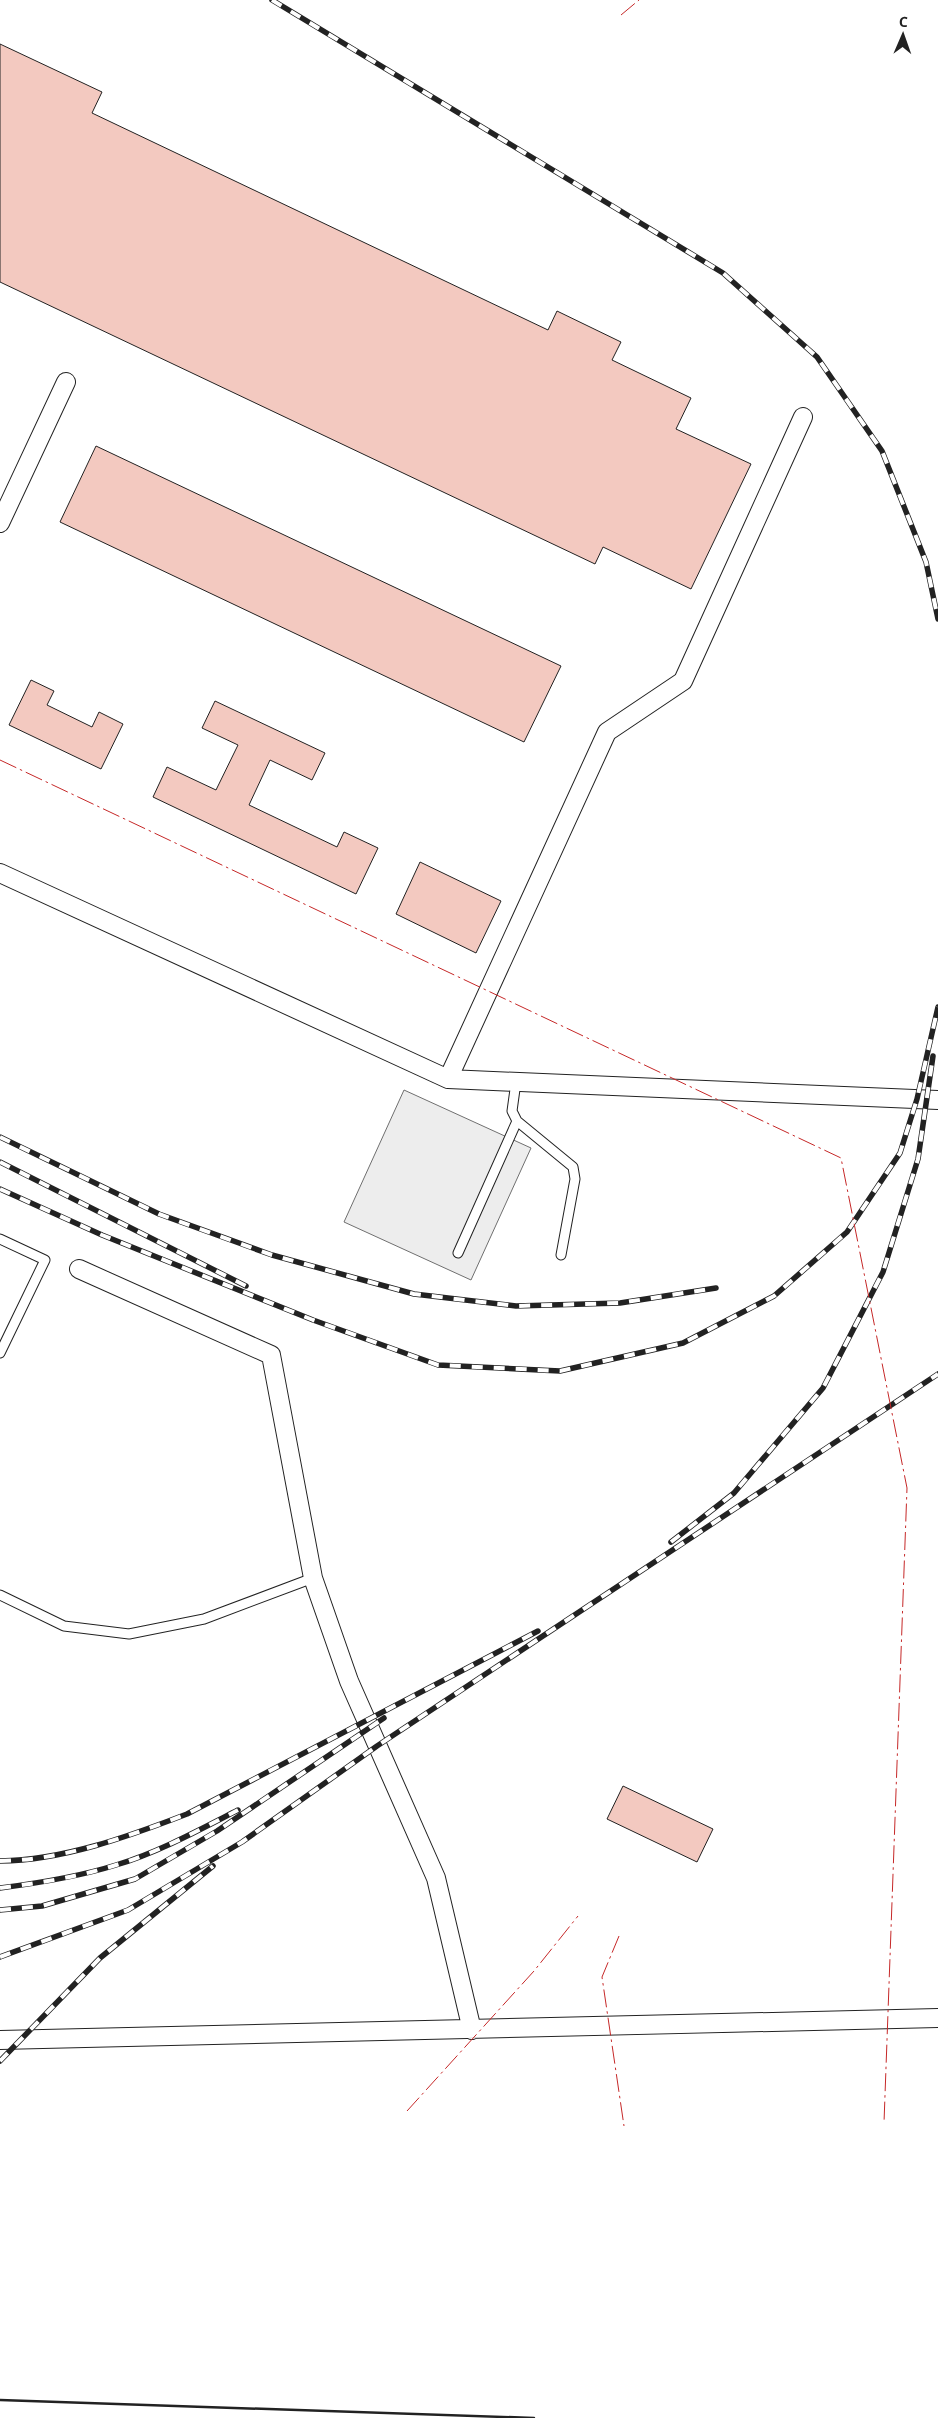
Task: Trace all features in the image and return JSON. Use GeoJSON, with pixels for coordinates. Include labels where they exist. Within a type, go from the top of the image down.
{"type":"FeatureCollection","features":[{"type":"Feature","properties":{"kind":"street"},"geometry":{"type":"LineString","coordinates":[[0,523],[66,382]]}},
{"type":"Feature","properties":{"kind":"street"},"geometry":{"type":"LineString","coordinates":[[448,1079],[607,732],[683,681],[803,417]]}},
{"type":"Feature","properties":{"kind":"street"},"geometry":{"type":"LineString","coordinates":[[0,873],[448,1079],[938,1100]]}},
{"type":"Feature","properties":{"kind":"street"},"geometry":{"type":"LineString","coordinates":[[79,1269],[271,1355],[313,1578],[349,1681],[436,1878],[472,2030]]}},
{"type":"Feature","properties":{"kind":"street"},"geometry":{"type":"LineString","coordinates":[[0,2040],[938,2018]]}},
{"type":"Feature","properties":{"kind":"lane"},"geometry":{"type":"LineString","coordinates":[[516,1082],[512,1111],[517,1121],[573,1167],[575,1179],[561,1255]]}},
{"type":"Feature","properties":{"kind":"lane"},"geometry":{"type":"LineString","coordinates":[[458,1252],[517,1121]]}},
{"type":"Feature","properties":{"kind":"lane"},"geometry":{"type":"LineString","coordinates":[[0,1239],[45,1260],[0,1353]]}},
{"type":"Feature","properties":{"kind":"lane"},"geometry":{"type":"LineString","coordinates":[[0,1595],[64,1626],[129,1634],[204,1619],[313,1578]]}},
{"type":"Feature","properties":{"kind":"shaded area"},"geometry":{"type":"Polygon","coordinates":[[[404,1090],[531,1148],[471,1280],[344,1222],[404,1090]]]}},
{"type":"Feature","properties":{"kind":"building"},"geometry":{"type":"Polygon","coordinates":[[[0,44],[102,92],[92,113],[548,330],[557,311],[621,342],[612,360],[691,398],[676,429],[751,464],[691,589],[603,547],[595,564],[0,282],[0,44]]]}},
{"type":"Feature","properties":{"kind":"building"},"geometry":{"type":"Polygon","coordinates":[[[96,446],[561,666],[524,742],[60,522],[96,446]]]}},
{"type":"Feature","properties":{"kind":"building"},"geometry":{"type":"Polygon","coordinates":[[[31,680],[54,691],[47,705],[92,727],[99,712],[123,724],[101,769],[9,725],[31,680]]]}},
{"type":"Feature","properties":{"kind":"building"},"geometry":{"type":"Polygon","coordinates":[[[215,701],[325,753],[312,780],[270,760],[249,805],[337,847],[344,832],[378,848],[356,894],[153,797],[167,767],[216,790],[238,745],[202,728],[215,701]]]}},
{"type":"Feature","properties":{"kind":"building"},"geometry":{"type":"Polygon","coordinates":[[[420,862],[501,901],[476,953],[396,914],[420,862]]]}},
{"type":"Feature","properties":{"kind":"building"},"geometry":{"type":"Polygon","coordinates":[[[623,1786],[713,1829],[697,1862],[607,1819],[623,1786]]]}},
{"type":"Feature","properties":{"kind":"railway"},"geometry":{"type":"LineString","coordinates":[[272,0],[723,273],[817,357],[882,451],[926,562],[938,619]]}},
{"type":"Feature","properties":{"kind":"railway"},"geometry":{"type":"LineString","coordinates":[[0,1189],[102,1235],[313,1320],[438,1365],[560,1371],[683,1343],[774,1296],[847,1232],[900,1153],[917,1099],[938,1007]]}},
{"type":"Feature","properties":{"kind":"railway"},"geometry":{"type":"LineString","coordinates":[[671,1542],[734,1493],[823,1388],[883,1272],[918,1159],[933,1056]]}},
{"type":"Feature","properties":{"kind":"railway"},"geometry":{"type":"LineString","coordinates":[[0,1137],[159,1214],[272,1255],[414,1294],[516,1306],[620,1303],[716,1288]]}},
{"type":"Feature","properties":{"kind":"railway"},"geometry":{"type":"LineString","coordinates":[[0,1162],[246,1286]]}},
{"type":"Feature","properties":{"kind":"railway"},"geometry":{"type":"LineString","coordinates":[[0,1957],[128,1910],[242,1842],[377,1746],[938,1374]]}},
{"type":"Feature","properties":{"kind":"railway"},"geometry":{"type":"LineString","coordinates":[[0,1861],[24,1860],[95,1846],[187,1814],[538,1631]]}},
{"type":"Feature","properties":{"kind":"railway"},"geometry":{"type":"LineString","coordinates":[[0,1910],[42,1906],[135,1879],[217,1831],[384,1718]]}},
{"type":"Feature","properties":{"kind":"railway"},"geometry":{"type":"LineString","coordinates":[[0,1888],[87,1873],[132,1860],[194,1833],[238,1810]]}},
{"type":"Feature","properties":{"kind":"railway"},"geometry":{"type":"LineString","coordinates":[[0,2061],[100,1958],[213,1866]]}},
{"type":"Feature","properties":{"kind":"wall"},"geometry":{"type":"LineString","coordinates":[[0,2400],[534,2418]]}},
{"type":"Feature","properties":{"kind":"power"},"geometry":{"type":"LineString","coordinates":[[621,15],[639,0]]}},
{"type":"Feature","properties":{"kind":"power"},"geometry":{"type":"LineString","coordinates":[[0,760],[841,1158],[907,1488],[884,2123]]}},
{"type":"Feature","properties":{"kind":"power"},"geometry":{"type":"LineString","coordinates":[[407,2111],[534,1971],[578,1916]]}},
{"type":"Feature","properties":{"kind":"power"},"geometry":{"type":"LineString","coordinates":[[619,1936],[602,1977],[624,2126]]}}]}
